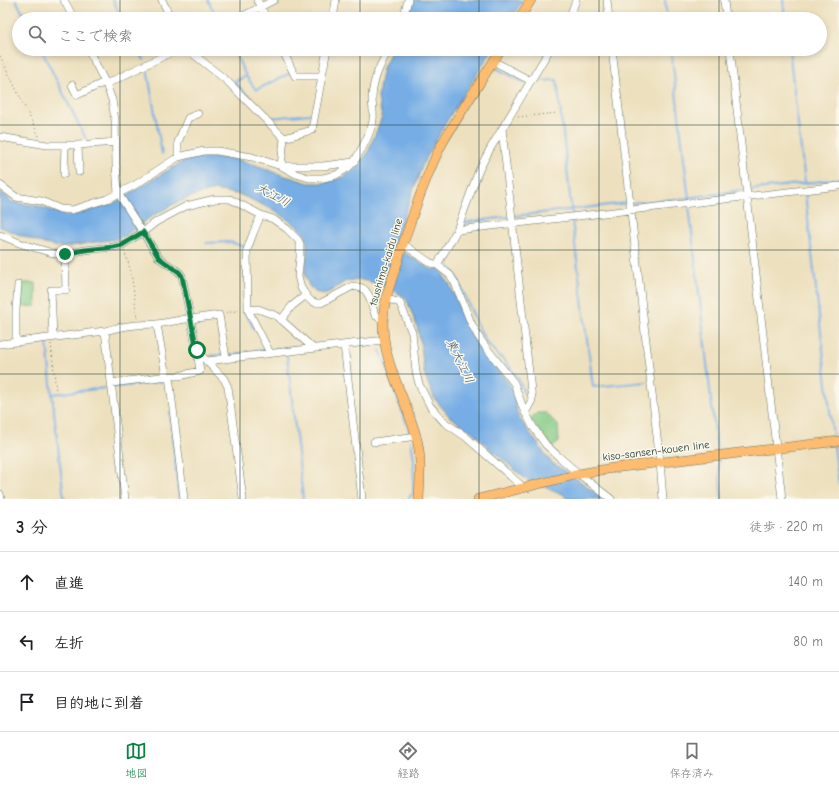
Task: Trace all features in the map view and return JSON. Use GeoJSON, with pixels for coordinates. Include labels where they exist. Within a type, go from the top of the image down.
{"type":"FeatureCollection","features":[{"type":"Feature","properties":{"kind":"main road"},"geometry":{"type":"LineString","coordinates":[[524,12],[531,0]]}},
{"type":"Feature","properties":{"kind":"main road","name":"tsushima-kaidu line"},"geometry":{"type":"LineString","coordinates":[[419,499],[420,455],[417,436],[390,363],[384,340],[383,311],[389,297],[402,246],[427,176],[443,142],[496,56]]}},
{"type":"Feature","properties":{"kind":"main road","name":"kiso-sansen-kouen line"},"geometry":{"type":"LineString","coordinates":[[478,499],[579,474],[613,468],[839,441]]}},
{"type":"Feature","properties":{"kind":"street"},"geometry":{"type":"LineString","coordinates":[[64,0],[70,12]]}},
{"type":"Feature","properties":{"kind":"street"},"geometry":{"type":"LineString","coordinates":[[162,0],[168,12]]}},
{"type":"Feature","properties":{"kind":"street"},"geometry":{"type":"LineString","coordinates":[[247,12],[259,3],[274,0]]}},
{"type":"Feature","properties":{"kind":"street"},"geometry":{"type":"LineString","coordinates":[[334,12],[336,0]]}},
{"type":"Feature","properties":{"kind":"street"},"geometry":{"type":"LineString","coordinates":[[405,12],[408,0]]}},
{"type":"Feature","properties":{"kind":"street"},"geometry":{"type":"LineString","coordinates":[[571,12],[576,0]]}},
{"type":"Feature","properties":{"kind":"street"},"geometry":{"type":"LineString","coordinates":[[607,0],[608,12]]}},
{"type":"Feature","properties":{"kind":"street"},"geometry":{"type":"LineString","coordinates":[[724,0],[725,12]]}},
{"type":"Feature","properties":{"kind":"street"},"geometry":{"type":"LineString","coordinates":[[259,3],[264,12]]}},
{"type":"Feature","properties":{"kind":"street"},"geometry":{"type":"LineString","coordinates":[[92,56],[112,100],[115,120],[116,165],[119,194],[159,258],[179,272],[182,276],[200,371],[179,376],[111,383]]}},
{"type":"Feature","properties":{"kind":"street"},"geometry":{"type":"LineString","coordinates":[[72,86],[77,95],[163,56]]}},
{"type":"Feature","properties":{"kind":"street"},"geometry":{"type":"LineString","coordinates":[[195,56],[227,82],[284,138]]}},
{"type":"Feature","properties":{"kind":"street"},"geometry":{"type":"LineString","coordinates":[[285,56],[295,76],[322,76]]}},
{"type":"Feature","properties":{"kind":"street"},"geometry":{"type":"LineString","coordinates":[[284,138],[312,130],[326,56]]}},
{"type":"Feature","properties":{"kind":"street"},"geometry":{"type":"LineString","coordinates":[[0,185],[16,197],[41,201],[60,208],[72,210],[119,194],[178,158],[204,151],[217,151],[252,158],[281,166],[296,174],[309,178],[323,178],[336,175],[348,168],[354,162],[368,136],[373,120],[372,98],[374,81],[385,56]]}},
{"type":"Feature","properties":{"kind":"street"},"geometry":{"type":"LineString","coordinates":[[437,265],[457,230],[479,170],[502,128],[546,56]]}},
{"type":"Feature","properties":{"kind":"street"},"geometry":{"type":"LineString","coordinates":[[613,56],[664,499]]}},
{"type":"Feature","properties":{"kind":"street"},"geometry":{"type":"LineString","coordinates":[[731,56],[782,499]]}},
{"type":"Feature","properties":{"kind":"street"},"geometry":{"type":"LineString","coordinates":[[493,61],[531,81]]}},
{"type":"Feature","properties":{"kind":"street"},"geometry":{"type":"LineString","coordinates":[[178,158],[178,142],[188,118],[198,114]]}},
{"type":"Feature","properties":{"kind":"street"},"geometry":{"type":"LineString","coordinates":[[502,128],[532,400],[525,413]]}},
{"type":"Feature","properties":{"kind":"street"},"geometry":{"type":"LineString","coordinates":[[0,137],[43,144],[65,145],[116,142]]}},
{"type":"Feature","properties":{"kind":"street"},"geometry":{"type":"LineString","coordinates":[[281,166],[284,138]]}},
{"type":"Feature","properties":{"kind":"street"},"geometry":{"type":"LineString","coordinates":[[64,174],[65,145]]}},
{"type":"Feature","properties":{"kind":"street"},"geometry":{"type":"LineString","coordinates":[[78,145],[79,172]]}},
{"type":"Feature","properties":{"kind":"street"},"geometry":{"type":"LineString","coordinates":[[281,166],[323,166],[354,162]]}},
{"type":"Feature","properties":{"kind":"street"},"geometry":{"type":"LineString","coordinates":[[457,230],[839,186]]}},
{"type":"Feature","properties":{"kind":"street"},"geometry":{"type":"LineString","coordinates":[[0,236],[56,254],[113,247],[122,245],[142,230],[186,206],[215,199],[230,199],[261,215],[273,219],[287,229],[298,240],[300,244],[300,257],[298,276],[301,288],[311,301],[321,304],[354,286],[362,288],[366,290],[369,296],[375,315],[383,320]]}},
{"type":"Feature","properties":{"kind":"street"},"geometry":{"type":"LineString","coordinates":[[261,215],[247,250],[248,309],[270,353]]}},
{"type":"Feature","properties":{"kind":"street"},"geometry":{"type":"LineString","coordinates":[[402,246],[437,265],[450,275],[455,283],[475,330],[485,346],[514,383],[525,413],[546,445],[579,474],[612,499]]}},
{"type":"Feature","properties":{"kind":"street"},"geometry":{"type":"LineString","coordinates":[[52,337],[51,290],[66,290],[65,254]]}},
{"type":"Feature","properties":{"kind":"street"},"geometry":{"type":"LineString","coordinates":[[16,342],[18,285]]}},
{"type":"Feature","properties":{"kind":"street"},"geometry":{"type":"LineString","coordinates":[[281,320],[292,306],[306,295]]}},
{"type":"Feature","properties":{"kind":"street"},"geometry":{"type":"LineString","coordinates":[[389,297],[400,303],[412,333],[416,372],[419,384],[430,406],[444,422],[466,437],[526,487]]}},
{"type":"Feature","properties":{"kind":"street"},"geometry":{"type":"LineString","coordinates":[[248,309],[258,309],[277,316],[313,348]]}},
{"type":"Feature","properties":{"kind":"street"},"geometry":{"type":"LineString","coordinates":[[0,344],[105,331],[118,327],[157,324],[219,315],[226,358]]}},
{"type":"Feature","properties":{"kind":"street"},"geometry":{"type":"LineString","coordinates":[[157,324],[168,376],[184,499]]}},
{"type":"Feature","properties":{"kind":"street"},"geometry":{"type":"LineString","coordinates":[[105,331],[125,499]]}},
{"type":"Feature","properties":{"kind":"street"},"geometry":{"type":"LineString","coordinates":[[207,361],[384,340]]}},
{"type":"Feature","properties":{"kind":"street"},"geometry":{"type":"LineString","coordinates":[[344,345],[362,499]]}},
{"type":"Feature","properties":{"kind":"street"},"geometry":{"type":"LineString","coordinates":[[197,350],[224,379],[228,387],[243,499]]}},
{"type":"Feature","properties":{"kind":"street"},"geometry":{"type":"LineString","coordinates":[[374,442],[417,436]]}},
{"type":"Feature","properties":{"kind":"street"},"geometry":{"type":"LineString","coordinates":[[0,494],[1,499]]}},
{"type":"Feature","properties":{"kind":"street"},"geometry":{"type":"LineString","coordinates":[[489,496],[498,499]]}},
{"type":"Feature","properties":{"kind":"path"},"geometry":{"type":"LineString","coordinates":[[0,56],[43,144]]}},
{"type":"Feature","properties":{"kind":"path"},"geometry":{"type":"LineString","coordinates":[[509,117],[557,113]]}},
{"type":"Feature","properties":{"kind":"path"},"geometry":{"type":"LineString","coordinates":[[122,245],[128,260],[138,325]]}},
{"type":"Feature","properties":{"kind":"path"},"geometry":{"type":"LineString","coordinates":[[219,315],[248,309]]}},
{"type":"Feature","properties":{"kind":"path"},"geometry":{"type":"LineString","coordinates":[[52,337],[56,392]]}},
{"type":"Feature","properties":{"kind":"green space"},"geometry":{"type":"Polygon","coordinates":[[[20,283],[36,283],[36,306],[19,307],[20,283]]]}},
{"type":"Feature","properties":{"kind":"green space"},"geometry":{"type":"Polygon","coordinates":[[[537,413],[546,413],[558,425],[559,442],[553,447],[530,419],[537,413]]]}},
{"type":"Feature","properties":{"kind":"water"},"geometry":{"type":"Polygon","coordinates":[[[412,0],[523,0],[515,12],[409,12],[412,0]]]}},
{"type":"Feature","properties":{"kind":"water"},"geometry":{"type":"Polygon","coordinates":[[[389,56],[488,56],[448,119],[423,164],[393,246],[433,270],[436,267],[443,273],[477,344],[510,385],[515,397],[519,418],[551,462],[576,478],[603,499],[567,499],[563,494],[527,480],[490,449],[473,432],[450,417],[434,398],[424,373],[417,326],[406,298],[379,284],[358,279],[346,281],[324,294],[315,292],[309,286],[305,275],[307,246],[306,236],[298,227],[276,211],[241,195],[215,190],[199,194],[174,204],[149,218],[126,235],[116,239],[64,247],[41,243],[0,227],[0,191],[12,202],[38,206],[67,216],[79,214],[112,204],[182,162],[201,157],[235,159],[309,183],[324,183],[342,178],[353,171],[367,154],[382,117],[378,98],[383,68],[389,56]]]}},
{"type":"Feature","properties":{"kind":"waterway"},"geometry":{"type":"LineString","coordinates":[[16,0],[22,12]]}},
{"type":"Feature","properties":{"kind":"waterway"},"geometry":{"type":"LineString","coordinates":[[113,0],[119,12]]}},
{"type":"Feature","properties":{"kind":"waterway"},"geometry":{"type":"LineString","coordinates":[[208,0],[214,12]]}},
{"type":"Feature","properties":{"kind":"waterway"},"geometry":{"type":"LineString","coordinates":[[274,4],[282,0]]}},
{"type":"Feature","properties":{"kind":"waterway"},"geometry":{"type":"LineString","coordinates":[[665,0],[666,12]]}},
{"type":"Feature","properties":{"kind":"waterway"},"geometry":{"type":"LineString","coordinates":[[783,0],[784,12]]}},
{"type":"Feature","properties":{"kind":"waterway"},"geometry":{"type":"LineString","coordinates":[[44,56],[86,139]]}},
{"type":"Feature","properties":{"kind":"waterway"},"geometry":{"type":"LineString","coordinates":[[142,56],[144,60]]}},
{"type":"Feature","properties":{"kind":"waterway"},"geometry":{"type":"LineString","coordinates":[[236,56],[246,76],[256,90],[290,73]]}},
{"type":"Feature","properties":{"kind":"waterway"},"geometry":{"type":"LineString","coordinates":[[672,56],[689,200]]}},
{"type":"Feature","properties":{"kind":"waterway"},"geometry":{"type":"LineString","coordinates":[[790,56],[805,183]]}},
{"type":"Feature","properties":{"kind":"waterway"},"geometry":{"type":"LineString","coordinates":[[115,84],[156,63]]}},
{"type":"Feature","properties":{"kind":"waterway"},"geometry":{"type":"LineString","coordinates":[[147,68],[162,154]]}},
{"type":"Feature","properties":{"kind":"waterway"},"geometry":{"type":"LineString","coordinates":[[496,68],[525,83]]}},
{"type":"Feature","properties":{"kind":"waterway"},"geometry":{"type":"LineString","coordinates":[[246,76],[234,82],[271,118],[310,114]]}},
{"type":"Feature","properties":{"kind":"waterway"},"geometry":{"type":"LineString","coordinates":[[533,83],[534,81],[557,80],[572,214]]}},
{"type":"Feature","properties":{"kind":"waterway"},"geometry":{"type":"LineString","coordinates":[[749,190],[839,179]]}},
{"type":"Feature","properties":{"kind":"waterway"},"geometry":{"type":"LineString","coordinates":[[633,203],[688,198],[743,190]]}},
{"type":"Feature","properties":{"kind":"waterway"},"geometry":{"type":"LineString","coordinates":[[805,193],[833,437]]}},
{"type":"Feature","properties":{"kind":"waterway"},"geometry":{"type":"LineString","coordinates":[[515,216],[627,203]]}},
{"type":"Feature","properties":{"kind":"waterway"},"geometry":{"type":"LineString","coordinates":[[689,206],[717,451]]}},
{"type":"Feature","properties":{"kind":"waterway"},"geometry":{"type":"LineString","coordinates":[[465,226],[467,222],[509,217]]}},
{"type":"Feature","properties":{"kind":"waterway"},"geometry":{"type":"LineString","coordinates":[[572,220],[593,387],[647,382]]}},
{"type":"Feature","properties":{"kind":"waterway"},"geometry":{"type":"LineString","coordinates":[[447,258],[461,233]]}},
{"type":"Feature","properties":{"kind":"waterway"},"geometry":{"type":"LineString","coordinates":[[206,243],[230,242],[245,248]]}},
{"type":"Feature","properties":{"kind":"waterway"},"geometry":{"type":"LineString","coordinates":[[448,257],[449,266],[457,277],[486,342],[507,363],[518,378],[524,393]]}},
{"type":"Feature","properties":{"kind":"waterway"},"geometry":{"type":"LineString","coordinates":[[245,312],[255,331]]}},
{"type":"Feature","properties":{"kind":"waterway"},"geometry":{"type":"LineString","coordinates":[[18,345],[47,342],[52,394],[106,388]]}},
{"type":"Feature","properties":{"kind":"waterway"},"geometry":{"type":"LineString","coordinates":[[273,349],[302,346]]}},
{"type":"Feature","properties":{"kind":"waterway"},"geometry":{"type":"LineString","coordinates":[[246,352],[265,350],[264,349]]}},
{"type":"Feature","properties":{"kind":"waterway"},"geometry":{"type":"LineString","coordinates":[[380,350],[410,434]]}},
{"type":"Feature","properties":{"kind":"waterway"},"geometry":{"type":"LineString","coordinates":[[236,353],[241,353]]}},
{"type":"Feature","properties":{"kind":"waterway"},"geometry":{"type":"LineString","coordinates":[[211,356],[222,355]]}},
{"type":"Feature","properties":{"kind":"waterway"},"geometry":{"type":"LineString","coordinates":[[287,355],[303,499]]}},
{"type":"Feature","properties":{"kind":"waterway"},"geometry":{"type":"LineString","coordinates":[[115,387],[165,381],[167,384]]}},
{"type":"Feature","properties":{"kind":"waterway"},"geometry":{"type":"LineString","coordinates":[[52,394],[64,499]]}},
{"type":"Feature","properties":{"kind":"waterway"},"geometry":{"type":"LineString","coordinates":[[170,413],[179,499]]}},
{"type":"Feature","properties":{"kind":"waterway"},"geometry":{"type":"LineString","coordinates":[[408,499],[413,493],[414,459],[411,441]]}},
{"type":"Feature","properties":{"kind":"waterway"},"geometry":{"type":"LineString","coordinates":[[834,446],[839,484]]}},
{"type":"Feature","properties":{"kind":"waterway"},"geometry":{"type":"LineString","coordinates":[[718,460],[722,499]]}},
{"type":"Feature","properties":{"kind":"route"},"geometry":{"type":"LineString","coordinates":[[65,254],[122,245],[143,232],[159,258],[179,272],[182,276],[197,350]]}},
{"type":"Feature","properties":{"kind":"water label","name":"大江川"},"geometry":{"type":"Point","coordinates":[273,195]}},
{"type":"Feature","properties":{"kind":"water label","name":"東大江川"},"geometry":{"type":"Point","coordinates":[460,361]}}]}
